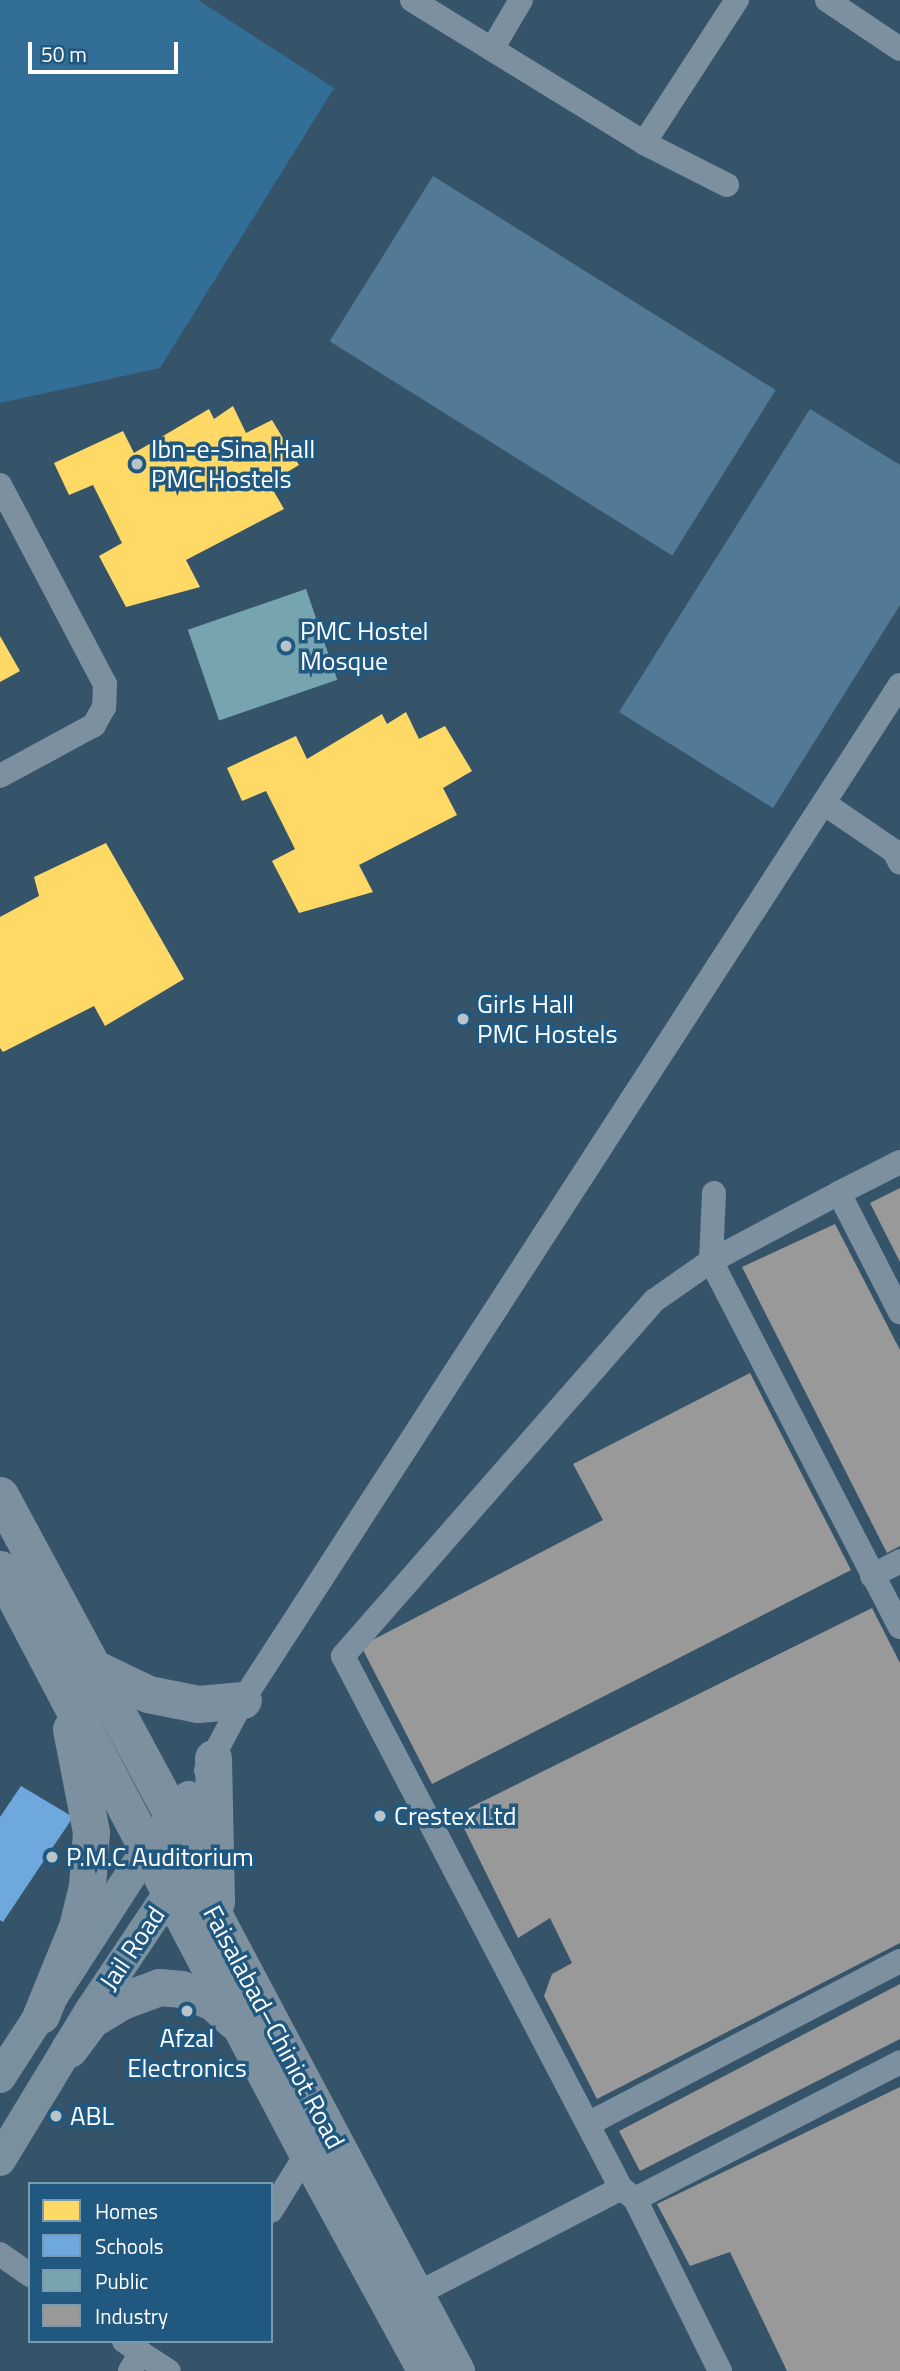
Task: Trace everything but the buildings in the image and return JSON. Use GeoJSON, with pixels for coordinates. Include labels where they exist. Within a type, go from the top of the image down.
{"type":"FeatureCollection","features":[{"type":"Feature","properties":{"kind":"highway","name":"Faisalabad–Chiniot Road"},"geometry":{"type":"LineString","coordinates":[[0,1495],[94,1668],[217,1921],[456,2371]]}},
{"type":"Feature","properties":{"kind":"highway","name":"Faisalabad–Chiniot Road"},"geometry":{"type":"LineString","coordinates":[[0,1569],[63,1688],[172,1825],[170,1892],[414,2363]]}},
{"type":"Feature","properties":{"kind":"highway"},"geometry":{"type":"LineString","coordinates":[[94,1668],[148,1694],[198,1704],[243,1700]]}},
{"type":"Feature","properties":{"kind":"highway"},"geometry":{"type":"LineString","coordinates":[[41,2015],[77,1927],[87,1886],[91,1832],[63,1688]]}},
{"type":"Feature","properties":{"kind":"highway"},"geometry":{"type":"LineString","coordinates":[[213,1758],[217,1921]]}},
{"type":"Feature","properties":{"kind":"highway"},"geometry":{"type":"LineString","coordinates":[[69,2049],[92,2019],[124,2000],[159,1987],[181,1989],[213,2002],[239,2025],[255,2054]]}},
{"type":"Feature","properties":{"kind":"main road","name":"Jail Road"},"geometry":{"type":"LineString","coordinates":[[0,2077],[172,1825]]}},
{"type":"Feature","properties":{"kind":"main road","name":"Jail Road"},"geometry":{"type":"LineString","coordinates":[[0,2160],[91,2010],[170,1892]]}},
{"type":"Feature","properties":{"kind":"street"},"geometry":{"type":"LineString","coordinates":[[412,0],[645,143],[727,185]]}},
{"type":"Feature","properties":{"kind":"street"},"geometry":{"type":"LineString","coordinates":[[492,49],[520,0]]}},
{"type":"Feature","properties":{"kind":"street"},"geometry":{"type":"LineString","coordinates":[[645,143],[737,0]]}},
{"type":"Feature","properties":{"kind":"street"},"geometry":{"type":"LineString","coordinates":[[827,0],[900,48]]}},
{"type":"Feature","properties":{"kind":"street"},"geometry":{"type":"LineString","coordinates":[[0,485],[105,684],[104,707],[94,725],[0,776]]}},
{"type":"Feature","properties":{"kind":"street"},"geometry":{"type":"LineString","coordinates":[[172,1825],[213,1758],[243,1700],[900,685]]}},
{"type":"Feature","properties":{"kind":"street"},"geometry":{"type":"LineString","coordinates":[[825,804],[894,851],[900,863]]}},
{"type":"Feature","properties":{"kind":"street"},"geometry":{"type":"LineString","coordinates":[[720,2371],[344,1656],[655,1300],[711,1261],[900,1162]]}},
{"type":"Feature","properties":{"kind":"street"},"geometry":{"type":"LineString","coordinates":[[714,1193],[711,1261],[900,1627]]}},
{"type":"Feature","properties":{"kind":"street"},"geometry":{"type":"LineString","coordinates":[[839,1194],[900,1312]]}},
{"type":"Feature","properties":{"kind":"street"},"geometry":{"type":"LineString","coordinates":[[872,1576],[900,1561]]}},
{"type":"Feature","properties":{"kind":"street"},"geometry":{"type":"LineString","coordinates":[[588,2124],[900,1961]]}},
{"type":"Feature","properties":{"kind":"street"},"geometry":{"type":"LineString","coordinates":[[415,2295],[900,2062]]}},
{"type":"Feature","properties":{"kind":"street"},"geometry":{"type":"LineString","coordinates":[[273,2208],[307,2153]]}},
{"type":"Feature","properties":{"kind":"street"},"geometry":{"type":"LineString","coordinates":[[0,2254],[28,2274]]}},
{"type":"Feature","properties":{"kind":"street"},"geometry":{"type":"LineString","coordinates":[[132,2355],[169,2371]]}},
{"type":"Feature","properties":{"kind":"shaded area"},"geometry":{"type":"Polygon","coordinates":[[[0,0],[198,0],[334,88],[160,368],[0,403],[0,0]]]}},
{"type":"Feature","properties":{"kind":"shaded area"},"geometry":{"type":"Polygon","coordinates":[[[433,176],[776,390],[672,555],[330,341],[433,176]]]}},
{"type":"Feature","properties":{"kind":"shaded area"},"geometry":{"type":"Polygon","coordinates":[[[810,409],[900,465],[900,605],[773,808],[619,712],[810,409]]]}},
{"type":"Feature","properties":{"kind":"place","name":"Ibn-e-Sina Hall PMC Hostels"},"geometry":{"type":"Point","coordinates":[137,464]}},
{"type":"Feature","properties":{"kind":"place","name":"PMC Hostel Mosque"},"geometry":{"type":"Point","coordinates":[286,646]}},
{"type":"Feature","properties":{"kind":"place","name":"Girls Hall PMC Hostels"},"geometry":{"type":"Point","coordinates":[463,1019]}},
{"type":"Feature","properties":{"kind":"place","name":"Crestex Ltd"},"geometry":{"type":"Point","coordinates":[380,1816]}},
{"type":"Feature","properties":{"kind":"place","name":"P.M.C Auditorium"},"geometry":{"type":"Point","coordinates":[52,1857]}},
{"type":"Feature","properties":{"kind":"place","name":"Afzal Electronics"},"geometry":{"type":"Point","coordinates":[187,2011]}},
{"type":"Feature","properties":{"kind":"place","name":"ABL"},"geometry":{"type":"Point","coordinates":[56,2116]}}]}
